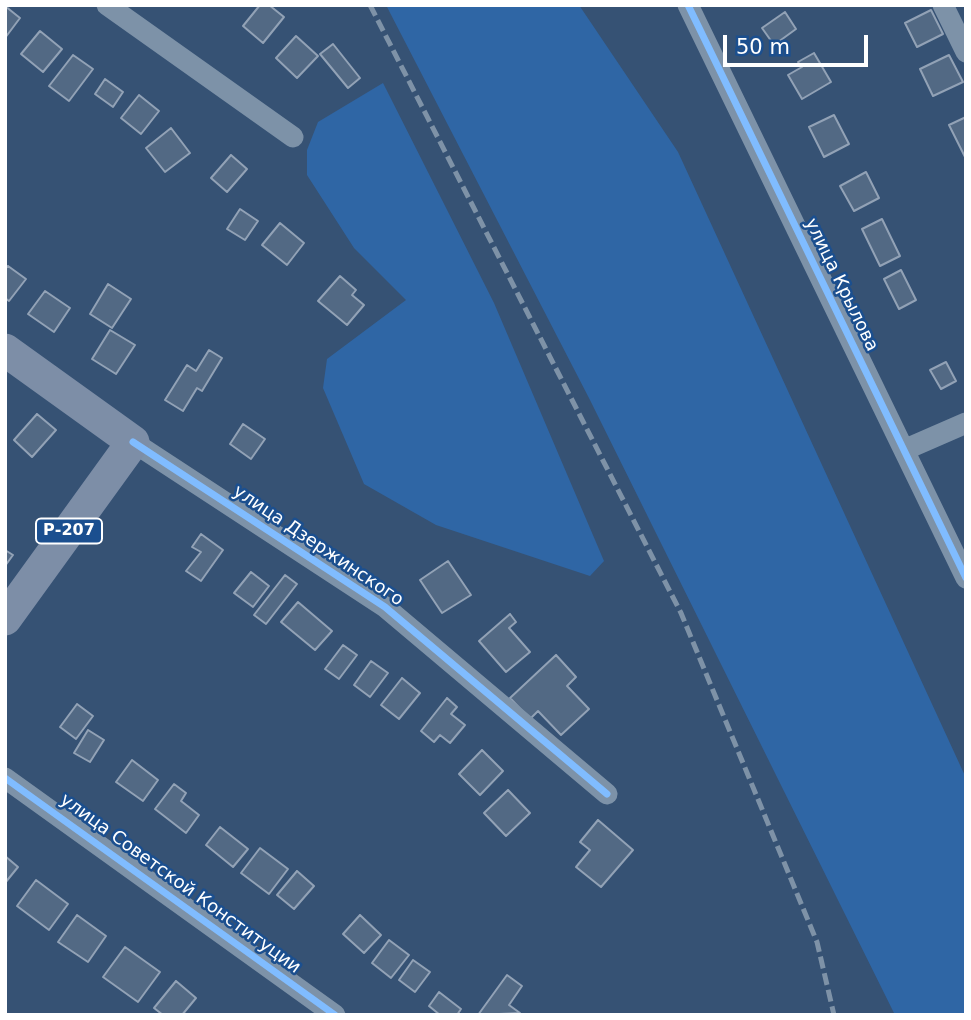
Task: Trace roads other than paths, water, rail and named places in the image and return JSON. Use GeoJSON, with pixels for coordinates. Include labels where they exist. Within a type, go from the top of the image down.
{"type":"FeatureCollection","features":[{"type":"Feature","properties":{"kind":"main road","name":"улица Дзержинского"},"geometry":{"type":"LineString","coordinates":[[5,350],[134,442]]}},
{"type":"Feature","properties":{"kind":"main road","name":"Р-207"},"geometry":{"type":"LineString","coordinates":[[5,619],[134,442]]}},
{"type":"Feature","properties":{"kind":"street"},"geometry":{"type":"LineString","coordinates":[[107,5],[293,137]]}},
{"type":"Feature","properties":{"kind":"street","name":"улица Крылова"},"geometry":{"type":"LineString","coordinates":[[688,5],[966,578]]}},
{"type":"Feature","properties":{"kind":"street"},"geometry":{"type":"LineString","coordinates":[[943,5],[966,52]]}},
{"type":"Feature","properties":{"kind":"street"},"geometry":{"type":"LineString","coordinates":[[904,450],[966,423]]}},
{"type":"Feature","properties":{"kind":"street","name":"улица Дзержинского"},"geometry":{"type":"LineString","coordinates":[[134,442],[385,607],[607,794]]}},
{"type":"Feature","properties":{"kind":"street","name":"улица Советской Конституции"},"geometry":{"type":"LineString","coordinates":[[5,778],[335,1015]]}},
{"type":"Feature","properties":{"kind":"railway"},"geometry":{"type":"LineString","coordinates":[[370,5],[681,613],[817,942],[834,1015]]}}]}
